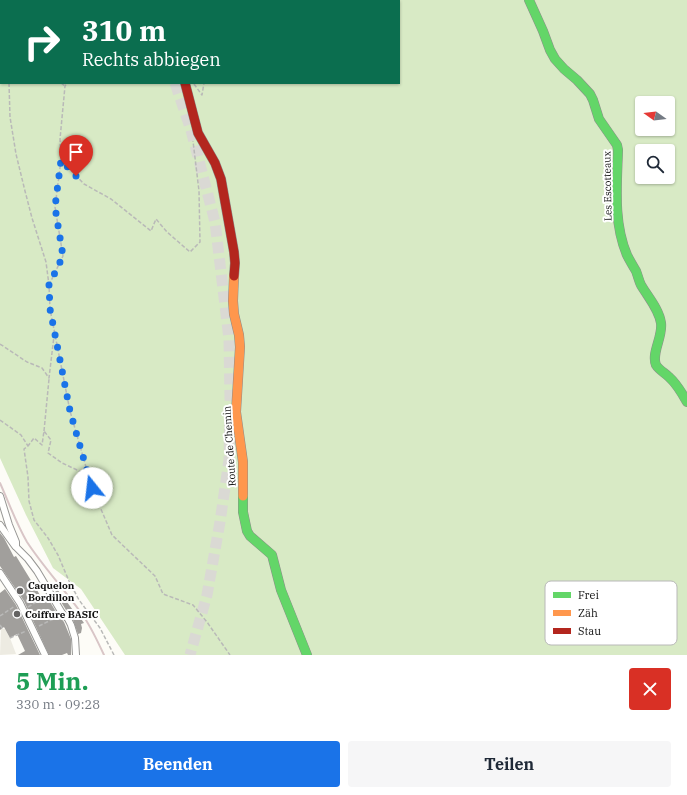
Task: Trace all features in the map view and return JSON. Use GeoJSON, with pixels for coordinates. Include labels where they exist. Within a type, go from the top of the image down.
{"type":"FeatureCollection","features":[{"type":"Feature","properties":{"kind":"street","name":"Les Escotteaux"},"geometry":{"type":"LineString","coordinates":[[529,0],[541,24],[555,59],[590,94],[599,119],[617,145],[617,197],[619,226],[622,240],[641,285],[653,304],[660,321],[662,332],[655,354],[656,365],[674,383],[687,402]]}},
{"type":"Feature","properties":{"kind":"street","name":"Route de Chemin"},"geometry":{"type":"LineString","coordinates":[[185,84],[198,132],[215,164],[221,179],[234,252],[235,263],[233,301],[240,347],[236,412],[243,462],[243,512],[245,524],[250,536],[272,555],[281,590],[307,655]]}},
{"type":"Feature","properties":{"kind":"street"},"geometry":{"type":"LineString","coordinates":[[0,496],[8,525],[16,542],[16,547]]}},
{"type":"Feature","properties":{"kind":"street"},"geometry":{"type":"LineString","coordinates":[[0,525],[16,547],[37,571],[62,612],[68,619],[75,638],[76,655]]}},
{"type":"Feature","properties":{"kind":"street"},"geometry":{"type":"LineString","coordinates":[[0,573],[20,603],[45,655]]}},
{"type":"Feature","properties":{"kind":"path"},"geometry":{"type":"LineString","coordinates":[[9,84],[10,117],[16,154],[32,218],[46,262],[50,309],[70,411],[92,488],[112,535],[155,576],[164,594],[193,605],[230,655]]}},
{"type":"Feature","properties":{"kind":"path"},"geometry":{"type":"LineString","coordinates":[[194,84],[202,95],[204,84]]}},
{"type":"Feature","properties":{"kind":"path"},"geometry":{"type":"LineString","coordinates":[[49,285],[63,256],[55,207],[61,160],[60,140],[65,86]]}},
{"type":"Feature","properties":{"kind":"path"},"geometry":{"type":"LineString","coordinates":[[61,160],[84,184],[111,199],[151,231],[156,219],[166,232],[190,252],[200,242],[199,191],[192,136]]}},
{"type":"Feature","properties":{"kind":"path"},"geometry":{"type":"LineString","coordinates":[[55,334],[42,446],[34,438],[24,449],[28,476],[29,501],[34,520],[48,538],[58,555],[79,600],[100,628],[114,655]]}},
{"type":"Feature","properties":{"kind":"path"},"geometry":{"type":"LineString","coordinates":[[0,344],[27,362],[42,368],[49,378]]}},
{"type":"Feature","properties":{"kind":"path"},"geometry":{"type":"LineString","coordinates":[[0,420],[21,435],[28,446]]}},
{"type":"Feature","properties":{"kind":"path"},"geometry":{"type":"LineString","coordinates":[[44,431],[51,440],[48,453],[62,463],[88,475]]}},
{"type":"Feature","properties":{"kind":"path"},"geometry":{"type":"LineString","coordinates":[[23,610],[40,600]]}},
{"type":"Feature","properties":{"kind":"path"},"geometry":{"type":"LineString","coordinates":[[0,616],[20,603]]}},
{"type":"Feature","properties":{"kind":"path"},"geometry":{"type":"LineString","coordinates":[[10,638],[50,620]]}},
{"type":"Feature","properties":{"kind":"path"},"geometry":{"type":"LineString","coordinates":[[0,625],[2,630]]}},
{"type":"Feature","properties":{"kind":"green space"},"geometry":{"type":"Polygon","coordinates":[[[400,0],[687,0],[687,655],[125,655],[81,589],[53,568],[26,515],[0,458],[0,84],[400,84],[400,0]]]}},
{"type":"Feature","properties":{"kind":"shaded area"},"geometry":{"type":"Polygon","coordinates":[[[1,629],[5,629],[16,654],[0,655],[1,629]]]}},
{"type":"Feature","properties":{"kind":"building"},"geometry":{"type":"Polygon","coordinates":[[[0,533],[43,600],[47,597],[64,622],[71,639],[71,655],[68,655],[67,653],[62,655],[49,655],[24,601],[0,566],[0,533]]]}},
{"type":"Feature","properties":{"kind":"building"},"geometry":{"type":"Polygon","coordinates":[[[5,589],[16,605],[40,655],[18,655],[25,651],[17,634],[10,638],[4,627],[0,630],[0,593],[5,589]]]}},
{"type":"Feature","properties":{"kind":"building"},"geometry":{"type":"Polygon","coordinates":[[[58,590],[66,603],[67,602],[84,623],[81,624],[81,633],[78,634],[72,617],[55,592],[58,590]]]}},
{"type":"Feature","properties":{"kind":"tunnel"},"geometry":{"type":"LineString","coordinates":[[175,84],[191,130],[215,222],[229,339],[229,460],[207,595],[190,655]]}},
{"type":"Feature","properties":{"kind":"railway"},"geometry":{"type":"LineString","coordinates":[[0,483],[27,542],[84,617],[104,655]]}},
{"type":"Feature","properties":{"kind":"traffic: fast"},"geometry":{"type":"LineString","coordinates":[[529,0],[555,59],[590,94],[599,119],[617,145],[617,203],[620,230],[627,255],[636,271],[641,285],[656,308],[661,323],[655,355],[656,365],[674,383],[687,402]]}},
{"type":"Feature","properties":{"kind":"traffic: fast"},"geometry":{"type":"LineString","coordinates":[[243,496],[243,512],[247,531],[250,536],[272,555],[281,590],[307,655]]}},
{"type":"Feature","properties":{"kind":"traffic: slow"},"geometry":{"type":"LineString","coordinates":[[234,276],[234,314],[240,347],[236,412],[243,462],[243,496]]}},
{"type":"Feature","properties":{"kind":"traffic: jam"},"geometry":{"type":"LineString","coordinates":[[185,84],[198,133],[215,163],[221,179],[234,252],[234,276]]}},
{"type":"Feature","properties":{"kind":"place","name":"Caquelon Bordillon"},"geometry":{"type":"Point","coordinates":[20,591]}},
{"type":"Feature","properties":{"kind":"place","name":"Coiffure BASIC"},"geometry":{"type":"Point","coordinates":[17,614]}},
{"type":"Feature","properties":{"kind":"route"},"geometry":{"type":"LineString","coordinates":[[76,176],[61,160],[55,207],[63,256],[49,285],[50,309],[70,411],[92,488]]}}]}
